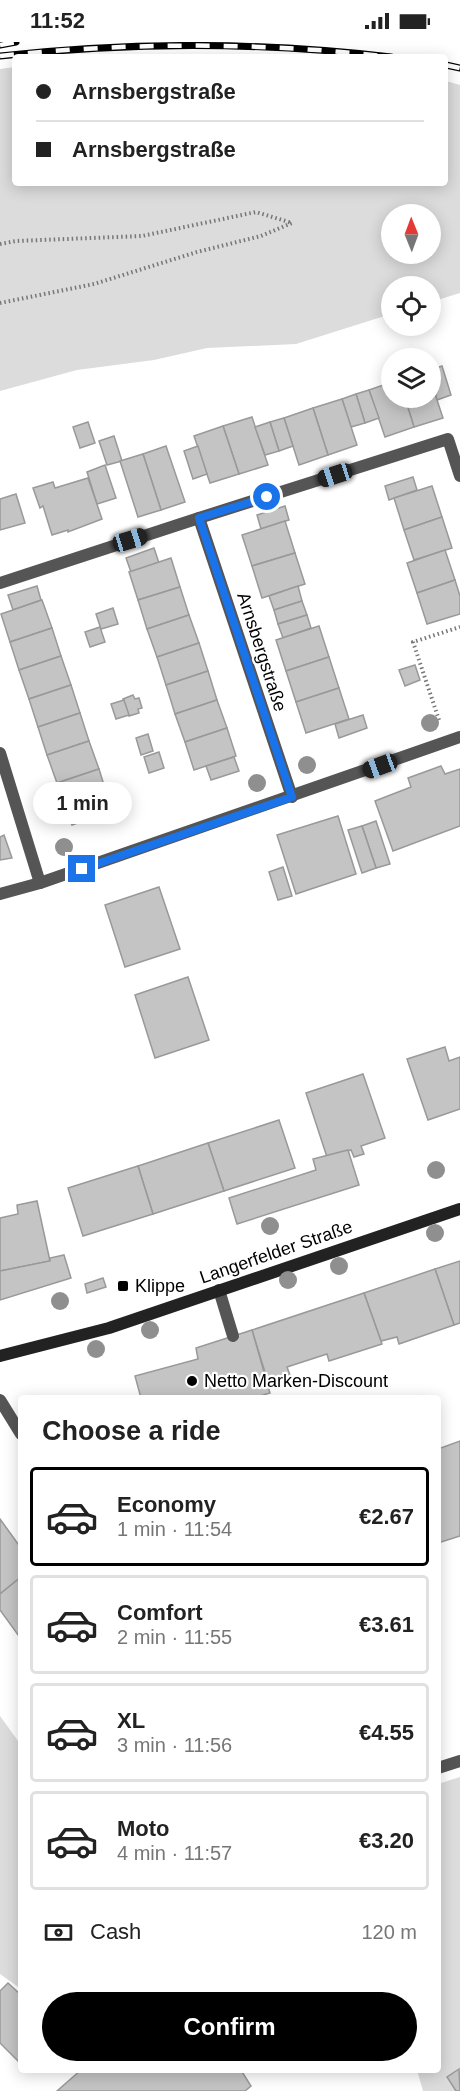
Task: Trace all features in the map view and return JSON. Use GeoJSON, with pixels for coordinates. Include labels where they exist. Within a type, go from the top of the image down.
{"type":"FeatureCollection","features":[{"type":"Feature","properties":{"kind":"main road","name":"Langerfelder Straße"},"geometry":{"type":"LineString","coordinates":[[0,1356],[109,1328],[460,1209]]}},
{"type":"Feature","properties":{"kind":"street"},"geometry":{"type":"LineString","coordinates":[[0,582],[448,440],[460,476]]}},
{"type":"Feature","properties":{"kind":"street","name":"Arnsbergstraße"},"geometry":{"type":"LineString","coordinates":[[199,518],[292,797]]}},
{"type":"Feature","properties":{"kind":"street"},"geometry":{"type":"LineString","coordinates":[[0,894],[40,884],[460,737]]}},
{"type":"Feature","properties":{"kind":"street"},"geometry":{"type":"LineString","coordinates":[[0,753],[40,884]]}},
{"type":"Feature","properties":{"kind":"street"},"geometry":{"type":"LineString","coordinates":[[219,1290],[234,1336]]}},
{"type":"Feature","properties":{"kind":"street"},"geometry":{"type":"LineString","coordinates":[[0,1400],[18,1429]]}},
{"type":"Feature","properties":{"kind":"street"},"geometry":{"type":"LineString","coordinates":[[441,1767],[460,1761]]}},
{"type":"Feature","properties":{"kind":"path"},"geometry":{"type":"LineString","coordinates":[[0,244],[16,241],[142,236],[256,212],[292,223],[261,236],[197,252],[94,284],[0,303]]}},
{"type":"Feature","properties":{"kind":"path"},"geometry":{"type":"LineString","coordinates":[[446,742],[413,642],[460,627]]}},
{"type":"Feature","properties":{"kind":"shaded area"},"geometry":{"type":"Polygon","coordinates":[[[12,67],[12,186],[448,186],[448,82],[460,85],[460,293],[441,299],[441,276],[381,276],[381,317],[296,344],[207,348],[154,360],[77,370],[0,391],[0,69],[12,67]]]}},
{"type":"Feature","properties":{"kind":"shaded area"},"geometry":{"type":"Polygon","coordinates":[[[0,1716],[18,1741],[18,1987],[0,1974],[0,1716]]]}},
{"type":"Feature","properties":{"kind":"shaded area"},"geometry":{"type":"Polygon","coordinates":[[[460,1777],[460,2091],[423,2091],[418,2073],[441,2073],[441,1783],[460,1777]]]}},
{"type":"Feature","properties":{"kind":"building"},"geometry":{"type":"Polygon","coordinates":[[[441,366],[451,395],[441,399],[441,366]]]}},
{"type":"Feature","properties":{"kind":"building"},"geometry":{"type":"Polygon","coordinates":[[[381,386],[381,408],[408,408],[414,427],[385,437],[369,390],[381,386]]]}},
{"type":"Feature","properties":{"kind":"building"},"geometry":{"type":"Polygon","coordinates":[[[369,390],[379,418],[365,423],[356,394],[369,390]]]}},
{"type":"Feature","properties":{"kind":"building"},"geometry":{"type":"Polygon","coordinates":[[[356,394],[365,423],[351,427],[342,399],[356,394]]]}},
{"type":"Feature","properties":{"kind":"building"},"geometry":{"type":"Polygon","coordinates":[[[342,399],[357,445],[328,455],[313,408],[342,399]]]}},
{"type":"Feature","properties":{"kind":"building"},"geometry":{"type":"Polygon","coordinates":[[[313,408],[328,455],[299,465],[284,418],[313,408]]]}},
{"type":"Feature","properties":{"kind":"building"},"geometry":{"type":"Polygon","coordinates":[[[408,408],[440,408],[443,418],[414,427],[408,408]]]}},
{"type":"Feature","properties":{"kind":"building"},"geometry":{"type":"Polygon","coordinates":[[[252,417],[268,465],[239,474],[223,426],[252,417]]]}},
{"type":"Feature","properties":{"kind":"building"},"geometry":{"type":"Polygon","coordinates":[[[284,418],[293,446],[279,451],[270,422],[284,418]]]}},
{"type":"Feature","properties":{"kind":"building"},"geometry":{"type":"Polygon","coordinates":[[[88,422],[95,443],[80,448],[73,427],[88,422]]]}},
{"type":"Feature","properties":{"kind":"building"},"geometry":{"type":"Polygon","coordinates":[[[270,422],[279,451],[265,455],[255,427],[270,422]]]}},
{"type":"Feature","properties":{"kind":"building"},"geometry":{"type":"Polygon","coordinates":[[[223,426],[239,474],[210,483],[194,436],[223,426]]]}},
{"type":"Feature","properties":{"kind":"building"},"geometry":{"type":"Polygon","coordinates":[[[114,436],[122,461],[107,465],[99,441],[114,436]]]}},
{"type":"Feature","properties":{"kind":"building"},"geometry":{"type":"Polygon","coordinates":[[[166,446],[185,502],[161,510],[143,454],[166,446]]]}},
{"type":"Feature","properties":{"kind":"building"},"geometry":{"type":"Polygon","coordinates":[[[198,446],[207,474],[193,479],[184,451],[198,446]]]}},
{"type":"Feature","properties":{"kind":"building"},"geometry":{"type":"Polygon","coordinates":[[[143,454],[161,510],[138,517],[120,461],[143,454]]]}},
{"type":"Feature","properties":{"kind":"building"},"geometry":{"type":"Polygon","coordinates":[[[105,465],[116,498],[97,504],[87,472],[105,465]]]}},
{"type":"Feature","properties":{"kind":"building"},"geometry":{"type":"Polygon","coordinates":[[[413,477],[417,490],[389,500],[385,486],[413,477]]]}},
{"type":"Feature","properties":{"kind":"building"},"geometry":{"type":"Polygon","coordinates":[[[88,478],[102,519],[68,532],[68,530],[52,535],[43,506],[40,508],[33,488],[53,482],[55,488],[88,478]]]}},
{"type":"Feature","properties":{"kind":"building"},"geometry":{"type":"Polygon","coordinates":[[[432,486],[442,517],[404,530],[394,498],[432,486]]]}},
{"type":"Feature","properties":{"kind":"building"},"geometry":{"type":"Polygon","coordinates":[[[16,494],[25,523],[0,530],[0,499],[16,494]]]}},
{"type":"Feature","properties":{"kind":"building"},"geometry":{"type":"Polygon","coordinates":[[[285,506],[289,520],[261,529],[257,515],[285,506]]]}},
{"type":"Feature","properties":{"kind":"building"},"geometry":{"type":"Polygon","coordinates":[[[442,517],[452,548],[414,560],[404,530],[442,517]]]}},
{"type":"Feature","properties":{"kind":"building"},"geometry":{"type":"Polygon","coordinates":[[[285,521],[295,553],[252,566],[242,535],[285,521]]]}},
{"type":"Feature","properties":{"kind":"building"},"geometry":{"type":"Polygon","coordinates":[[[154,548],[159,563],[131,572],[126,558],[154,548]]]}},
{"type":"Feature","properties":{"kind":"building"},"geometry":{"type":"Polygon","coordinates":[[[445,550],[455,580],[417,593],[407,563],[445,550]]]}},
{"type":"Feature","properties":{"kind":"building"},"geometry":{"type":"Polygon","coordinates":[[[295,553],[305,584],[262,598],[252,566],[295,553]]]}},
{"type":"Feature","properties":{"kind":"building"},"geometry":{"type":"Polygon","coordinates":[[[171,558],[180,587],[138,600],[129,572],[171,558]]]}},
{"type":"Feature","properties":{"kind":"building"},"geometry":{"type":"Polygon","coordinates":[[[455,580],[460,596],[460,614],[427,624],[417,593],[455,580]]]}},
{"type":"Feature","properties":{"kind":"building"},"geometry":{"type":"Polygon","coordinates":[[[37,586],[41,600],[13,610],[8,595],[37,586]]]}},
{"type":"Feature","properties":{"kind":"building"},"geometry":{"type":"Polygon","coordinates":[[[298,586],[302,601],[274,610],[269,596],[298,586]]]}},
{"type":"Feature","properties":{"kind":"building"},"geometry":{"type":"Polygon","coordinates":[[[180,587],[189,615],[147,629],[138,600],[180,587]]]}},
{"type":"Feature","properties":{"kind":"building"},"geometry":{"type":"Polygon","coordinates":[[[42,600],[52,628],[10,642],[1,614],[42,600]]]}},
{"type":"Feature","properties":{"kind":"building"},"geometry":{"type":"Polygon","coordinates":[[[302,601],[307,615],[278,624],[274,610],[302,601]]]}},
{"type":"Feature","properties":{"kind":"building"},"geometry":{"type":"Polygon","coordinates":[[[113,608],[118,624],[101,629],[96,614],[113,608]]]}},
{"type":"Feature","properties":{"kind":"building"},"geometry":{"type":"Polygon","coordinates":[[[189,615],[199,643],[157,657],[147,629],[189,615]]]}},
{"type":"Feature","properties":{"kind":"building"},"geometry":{"type":"Polygon","coordinates":[[[307,615],[311,628],[283,638],[278,624],[307,615]]]}},
{"type":"Feature","properties":{"kind":"building"},"geometry":{"type":"Polygon","coordinates":[[[319,626],[329,657],[286,671],[276,640],[319,626]]]}},
{"type":"Feature","properties":{"kind":"building"},"geometry":{"type":"Polygon","coordinates":[[[100,627],[105,642],[90,647],[85,632],[100,627]]]}},
{"type":"Feature","properties":{"kind":"building"},"geometry":{"type":"Polygon","coordinates":[[[52,628],[61,656],[19,670],[10,642],[52,628]]]}},
{"type":"Feature","properties":{"kind":"building"},"geometry":{"type":"Polygon","coordinates":[[[199,643],[208,671],[166,685],[157,657],[199,643]]]}},
{"type":"Feature","properties":{"kind":"building"},"geometry":{"type":"Polygon","coordinates":[[[61,656],[71,685],[29,699],[19,670],[61,656]]]}},
{"type":"Feature","properties":{"kind":"building"},"geometry":{"type":"Polygon","coordinates":[[[329,657],[339,688],[296,702],[286,671],[329,657]]]}},
{"type":"Feature","properties":{"kind":"building"},"geometry":{"type":"Polygon","coordinates":[[[415,665],[420,680],[405,686],[399,670],[415,665]]]}},
{"type":"Feature","properties":{"kind":"building"},"geometry":{"type":"Polygon","coordinates":[[[208,671],[217,700],[175,714],[166,685],[208,671]]]}},
{"type":"Feature","properties":{"kind":"building"},"geometry":{"type":"Polygon","coordinates":[[[71,685],[80,713],[38,727],[29,699],[71,685]]]}},
{"type":"Feature","properties":{"kind":"building"},"geometry":{"type":"Polygon","coordinates":[[[339,688],[349,719],[306,733],[296,702],[339,688]]]}},
{"type":"Feature","properties":{"kind":"building"},"geometry":{"type":"Polygon","coordinates":[[[133,695],[135,699],[139,698],[142,708],[138,709],[139,713],[129,716],[123,699],[133,695]]]}},
{"type":"Feature","properties":{"kind":"building"},"geometry":{"type":"Polygon","coordinates":[[[124,700],[129,715],[116,719],[111,704],[124,700]]]}},
{"type":"Feature","properties":{"kind":"building"},"geometry":{"type":"Polygon","coordinates":[[[217,700],[227,728],[185,742],[175,714],[217,700]]]}},
{"type":"Feature","properties":{"kind":"building"},"geometry":{"type":"Polygon","coordinates":[[[80,713],[89,741],[47,755],[38,727],[80,713]]]}},
{"type":"Feature","properties":{"kind":"building"},"geometry":{"type":"Polygon","coordinates":[[[363,715],[367,728],[339,738],[335,724],[363,715]]]}},
{"type":"Feature","properties":{"kind":"building"},"geometry":{"type":"Polygon","coordinates":[[[227,728],[236,756],[194,770],[185,742],[227,728]]]}},
{"type":"Feature","properties":{"kind":"building"},"geometry":{"type":"Polygon","coordinates":[[[148,734],[153,751],[141,755],[136,738],[148,734]]]}},
{"type":"Feature","properties":{"kind":"building"},"geometry":{"type":"Polygon","coordinates":[[[89,741],[99,769],[57,783],[47,755],[89,741]]]}},
{"type":"Feature","properties":{"kind":"building"},"geometry":{"type":"Polygon","coordinates":[[[159,752],[164,768],[149,773],[144,757],[159,752]]]}},
{"type":"Feature","properties":{"kind":"building"},"geometry":{"type":"Polygon","coordinates":[[[234,757],[239,771],[211,780],[206,766],[234,757]]]}},
{"type":"Feature","properties":{"kind":"building"},"geometry":{"type":"Polygon","coordinates":[[[441,766],[445,774],[460,769],[460,826],[393,851],[375,801],[411,787],[408,778],[441,766]]]}},
{"type":"Feature","properties":{"kind":"building"},"geometry":{"type":"Polygon","coordinates":[[[99,769],[108,798],[66,811],[57,783],[99,769]]]}},
{"type":"Feature","properties":{"kind":"building"},"geometry":{"type":"Polygon","coordinates":[[[95,802],[99,815],[72,825],[67,811],[95,802]]]}},
{"type":"Feature","properties":{"kind":"building"},"geometry":{"type":"Polygon","coordinates":[[[338,816],[356,874],[296,894],[277,835],[338,816]]]}},
{"type":"Feature","properties":{"kind":"building"},"geometry":{"type":"Polygon","coordinates":[[[376,821],[390,864],[376,868],[362,826],[376,821]]]}},
{"type":"Feature","properties":{"kind":"building"},"geometry":{"type":"Polygon","coordinates":[[[362,826],[376,868],[362,873],[348,830],[362,826]]]}},
{"type":"Feature","properties":{"kind":"building"},"geometry":{"type":"Polygon","coordinates":[[[4,835],[12,858],[0,860],[0,837],[4,835]]]}},
{"type":"Feature","properties":{"kind":"building"},"geometry":{"type":"Polygon","coordinates":[[[283,867],[292,896],[278,900],[269,872],[283,867]]]}},
{"type":"Feature","properties":{"kind":"building"},"geometry":{"type":"Polygon","coordinates":[[[159,887],[180,949],[125,967],[105,905],[159,887]]]}},
{"type":"Feature","properties":{"kind":"building"},"geometry":{"type":"Polygon","coordinates":[[[188,977],[209,1040],[155,1058],[135,995],[188,977]]]}},
{"type":"Feature","properties":{"kind":"building"},"geometry":{"type":"Polygon","coordinates":[[[445,1047],[449,1061],[460,1057],[460,1109],[428,1120],[407,1059],[445,1047]]]}},
{"type":"Feature","properties":{"kind":"building"},"geometry":{"type":"Polygon","coordinates":[[[363,1074],[385,1138],[361,1146],[364,1154],[354,1157],[351,1150],[327,1157],[306,1093],[363,1074]]]}},
{"type":"Feature","properties":{"kind":"building"},"geometry":{"type":"Polygon","coordinates":[[[279,1120],[295,1168],[224,1191],[208,1143],[279,1120]]]}},
{"type":"Feature","properties":{"kind":"building"},"geometry":{"type":"Polygon","coordinates":[[[208,1143],[224,1191],[153,1214],[138,1166],[208,1143]]]}},
{"type":"Feature","properties":{"kind":"building"},"geometry":{"type":"Polygon","coordinates":[[[348,1150],[359,1185],[237,1224],[229,1198],[316,1170],[313,1159],[348,1150]]]}},
{"type":"Feature","properties":{"kind":"building"},"geometry":{"type":"Polygon","coordinates":[[[138,1166],[153,1214],[83,1236],[68,1188],[138,1166]]]}},
{"type":"Feature","properties":{"kind":"building"},"geometry":{"type":"Polygon","coordinates":[[[37,1201],[50,1261],[0,1271],[0,1218],[18,1214],[17,1205],[37,1201]]]}},
{"type":"Feature","properties":{"kind":"building"},"geometry":{"type":"Polygon","coordinates":[[[64,1255],[71,1278],[0,1300],[0,1271],[50,1261],[50,1258],[64,1255]]]}},
{"type":"Feature","properties":{"kind":"building"},"geometry":{"type":"Polygon","coordinates":[[[460,1261],[460,1323],[454,1325],[435,1269],[460,1261]]]}},
{"type":"Feature","properties":{"kind":"building"},"geometry":{"type":"Polygon","coordinates":[[[435,1269],[454,1325],[399,1344],[397,1337],[381,1341],[364,1293],[435,1269]]]}},
{"type":"Feature","properties":{"kind":"building"},"geometry":{"type":"Polygon","coordinates":[[[103,1278],[106,1287],[87,1293],[85,1284],[103,1278]]]}},
{"type":"Feature","properties":{"kind":"building"},"geometry":{"type":"Polygon","coordinates":[[[364,1293],[382,1344],[329,1361],[327,1354],[287,1367],[290,1375],[268,1382],[252,1330],[364,1293]]]}},
{"type":"Feature","properties":{"kind":"building"},"geometry":{"type":"Polygon","coordinates":[[[252,1330],[270,1393],[263,1395],[140,1395],[135,1376],[198,1359],[196,1348],[252,1330]]]}},
{"type":"Feature","properties":{"kind":"building"},"geometry":{"type":"Polygon","coordinates":[[[460,1441],[460,1536],[441,1542],[441,1448],[460,1441]]]}},
{"type":"Feature","properties":{"kind":"building"},"geometry":{"type":"Polygon","coordinates":[[[0,1519],[18,1544],[18,1579],[0,1594],[0,1519]]]}},
{"type":"Feature","properties":{"kind":"building"},"geometry":{"type":"Polygon","coordinates":[[[18,1579],[18,1635],[0,1610],[0,1594],[18,1579]]]}},
{"type":"Feature","properties":{"kind":"building"},"geometry":{"type":"Polygon","coordinates":[[[8,1983],[18,1992],[18,2061],[0,2043],[0,1991],[8,1983]]]}},
{"type":"Feature","properties":{"kind":"building"},"geometry":{"type":"Polygon","coordinates":[[[459,2069],[460,2091],[456,2091],[447,2077],[459,2069]]]}},
{"type":"Feature","properties":{"kind":"building"},"geometry":{"type":"Polygon","coordinates":[[[78,2073],[243,2073],[251,2086],[245,2091],[57,2091],[78,2073]]]}},
{"type":"Feature","properties":{"kind":"railway"},"geometry":{"type":"LineString","coordinates":[[0,45],[16,42]]}},
{"type":"Feature","properties":{"kind":"railway"},"geometry":{"type":"LineString","coordinates":[[20,54],[147,46],[245,46],[362,54]]}},
{"type":"Feature","properties":{"kind":"railway"},"geometry":{"type":"LineString","coordinates":[[0,56],[12,55]]}},
{"type":"Feature","properties":{"kind":"railway"},"geometry":{"type":"LineString","coordinates":[[448,65],[460,68]]}},
{"type":"Feature","properties":{"kind":"place","name":"Klippe"},"geometry":{"type":"Point","coordinates":[123,1286]}},
{"type":"Feature","properties":{"kind":"place","name":"Netto Marken-Discount"},"geometry":{"type":"Point","coordinates":[192,1381]}},
{"type":"Feature","properties":{"kind":"route"},"geometry":{"type":"LineString","coordinates":[[82,869],[292,797],[199,518],[267,497]]}}]}
